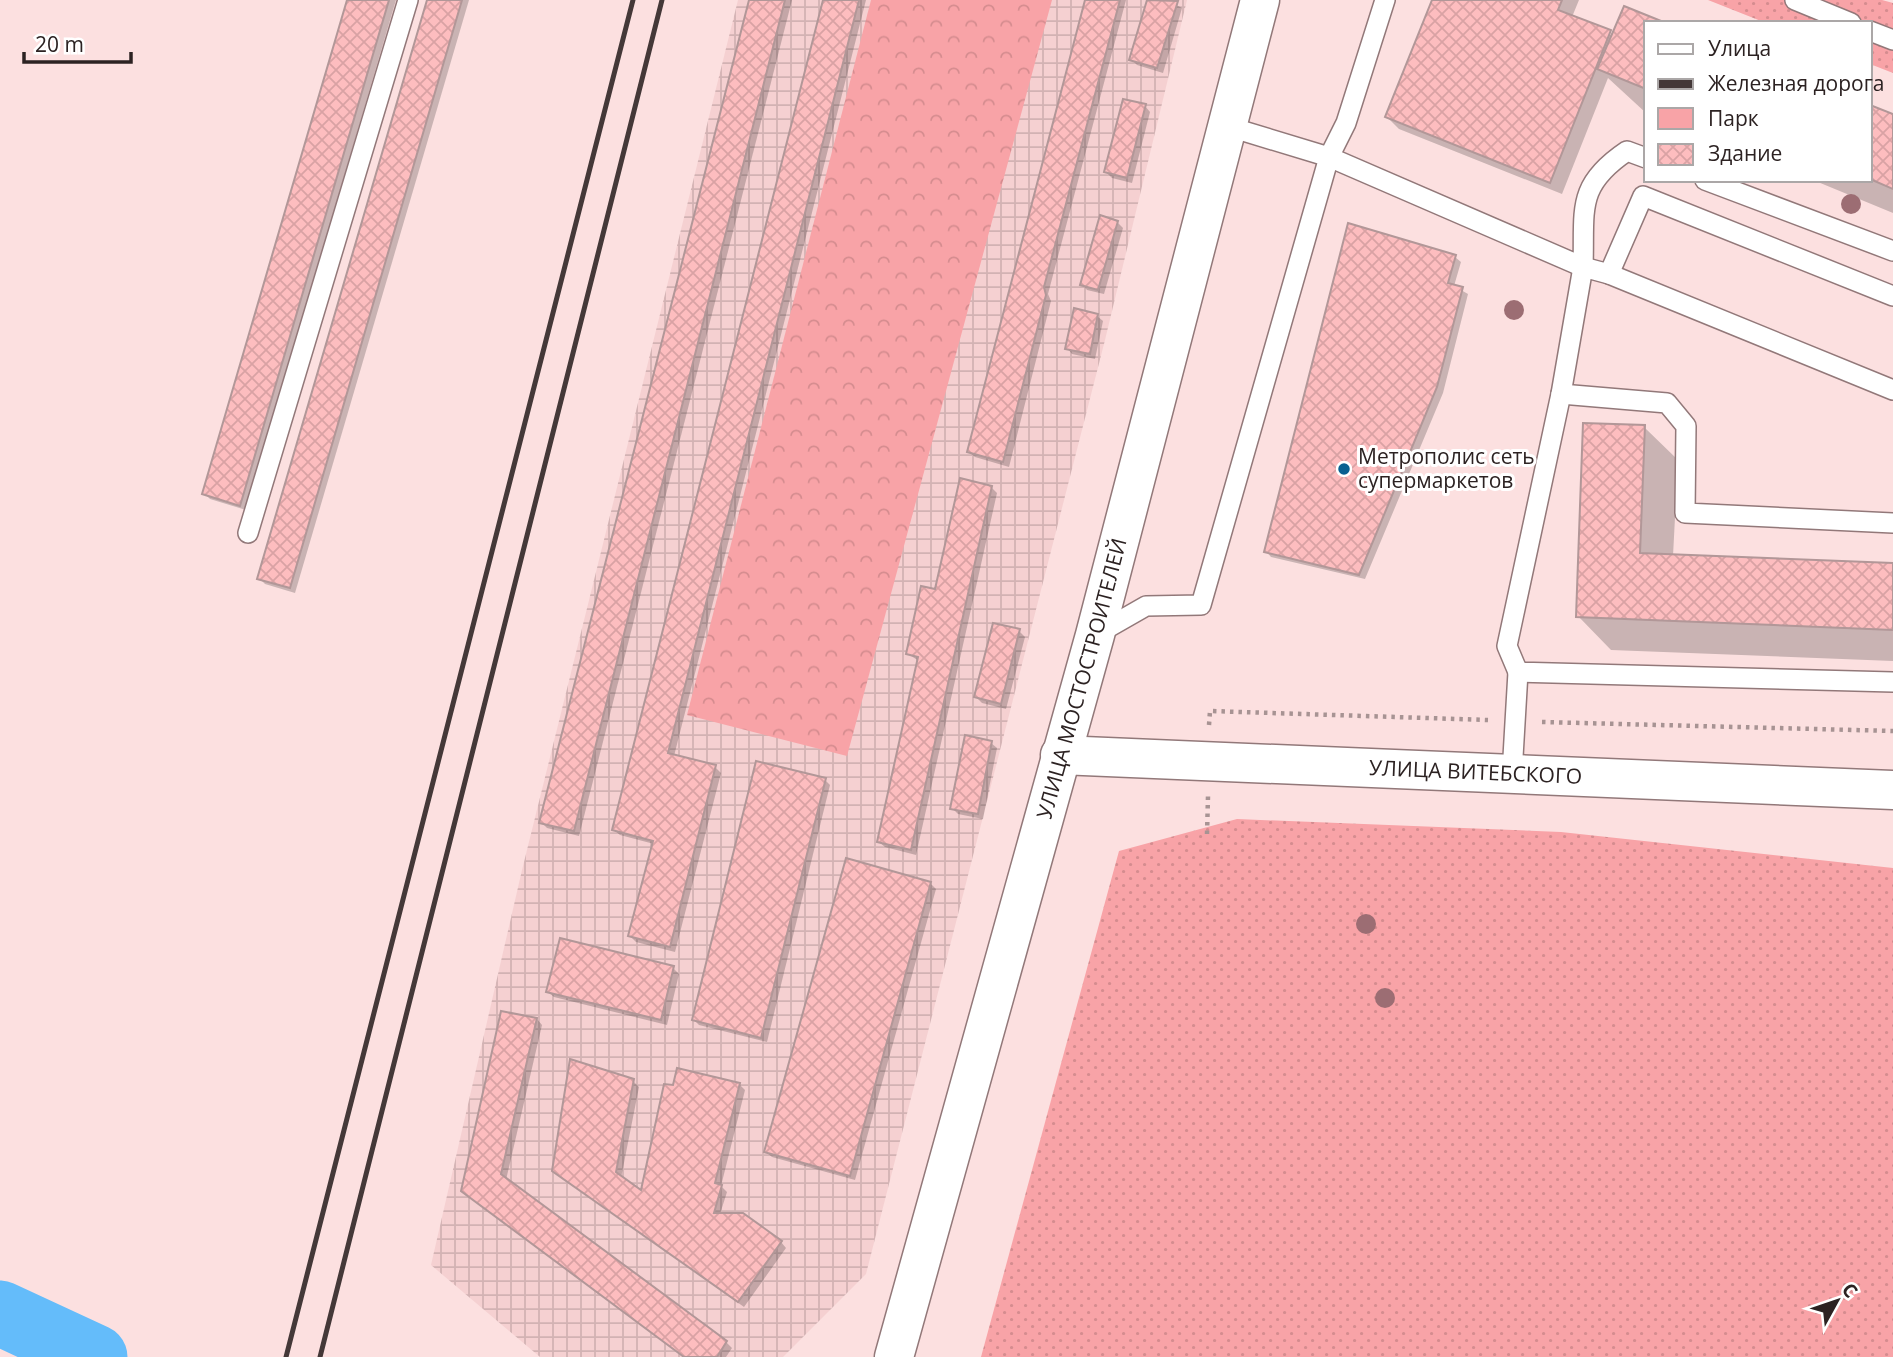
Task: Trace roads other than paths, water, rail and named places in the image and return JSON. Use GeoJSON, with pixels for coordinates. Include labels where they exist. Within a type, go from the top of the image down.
{"type":"FeatureCollection","features":[{"type":"Feature","properties":{"kind":"main road","name":"УЛИЦА МОСТОСТРОИТЕЛЕЙ"},"geometry":{"type":"LineString","coordinates":[[894,1357],[1095,635],[1230,127],[1260,0]]}},
{"type":"Feature","properties":{"kind":"main road","name":"УЛИЦА ВИТЕБСКОГО"},"geometry":{"type":"LineString","coordinates":[[1060,755],[1893,790]]}},
{"type":"Feature","properties":{"kind":"lane"},"geometry":{"type":"LineString","coordinates":[[248,533],[408,0]]}},
{"type":"Feature","properties":{"kind":"lane"},"geometry":{"type":"LineString","coordinates":[[1095,635],[1146,606],[1201,605],[1329,157],[1346,123],[1385,0]]}},
{"type":"Feature","properties":{"kind":"lane"},"geometry":{"type":"LineString","coordinates":[[1796,0],[1846,21]]}},
{"type":"Feature","properties":{"kind":"lane"},"geometry":{"type":"LineString","coordinates":[[1872,32],[1893,40]]}},
{"type":"Feature","properties":{"kind":"lane"},"geometry":{"type":"LineString","coordinates":[[1230,127],[1329,157],[1583,267],[1609,274],[1893,390]]}},
{"type":"Feature","properties":{"kind":"lane"},"geometry":{"type":"LineString","coordinates":[[1512,774],[1518,672],[1507,646],[1561,394],[1583,267],[1585,195],[1604,167],[1627,151],[1644,157]]}},
{"type":"Feature","properties":{"kind":"lane"},"geometry":{"type":"LineString","coordinates":[[1710,182],[1893,251]]}},
{"type":"Feature","properties":{"kind":"lane"},"geometry":{"type":"LineString","coordinates":[[1609,274],[1643,196],[1893,296]]}},
{"type":"Feature","properties":{"kind":"lane"},"geometry":{"type":"LineString","coordinates":[[1561,394],[1667,403],[1686,426],[1685,513],[1893,523]]}},
{"type":"Feature","properties":{"kind":"lane"},"geometry":{"type":"LineString","coordinates":[[1518,672],[1893,682]]}},
{"type":"Feature","properties":{"kind":"waterway"},"geometry":{"type":"LineString","coordinates":[[0,1313],[95,1357]]}},
{"type":"Feature","properties":{"kind":"railway"},"geometry":{"type":"LineString","coordinates":[[286,1357],[633,0]]}},
{"type":"Feature","properties":{"kind":"railway"},"geometry":{"type":"LineString","coordinates":[[320,1357],[662,0]]}},
{"type":"Feature","properties":{"kind":"place","name":"Метрополис cеть супермаркетов"},"geometry":{"type":"Point","coordinates":[1344,469]}}]}
